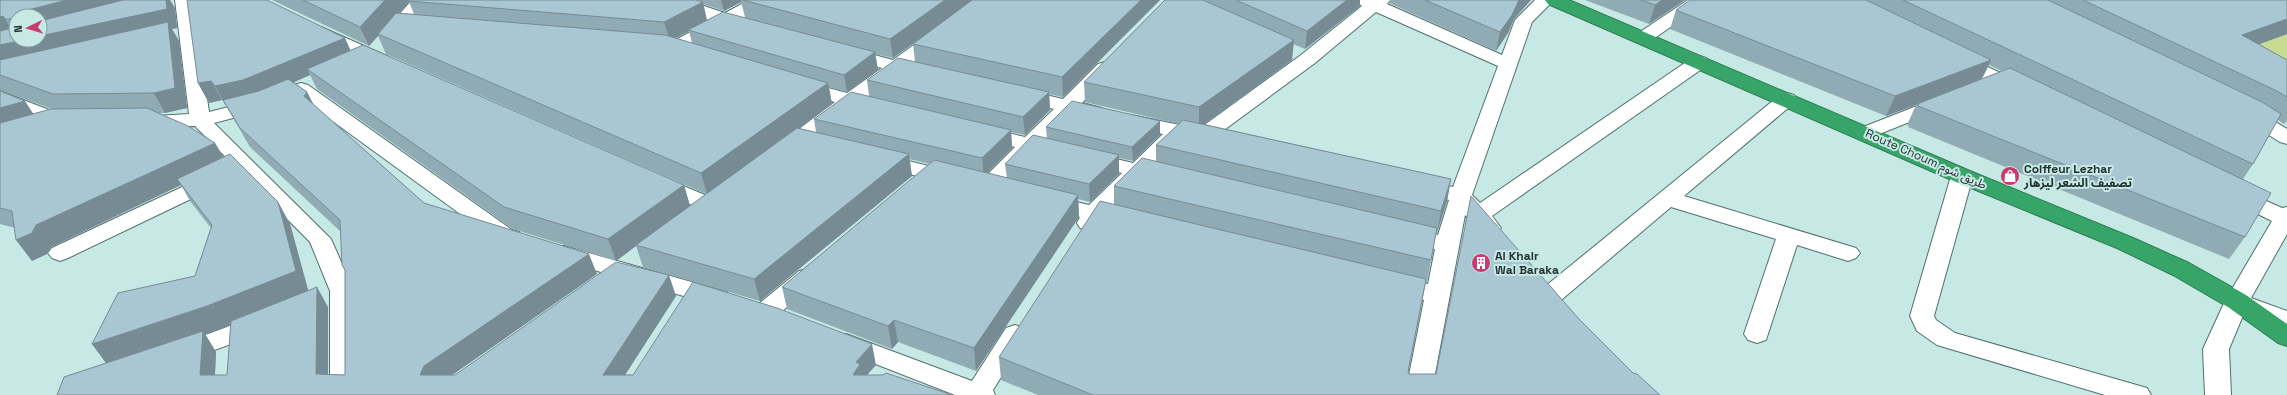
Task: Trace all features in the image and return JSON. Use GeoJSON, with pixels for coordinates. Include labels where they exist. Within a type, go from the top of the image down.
{"type":"FeatureCollection","features":[{"type":"Feature","properties":{"kind":"highway","name":"Route Choum طريق شوم"},"geometry":{"type":"LineString","coordinates":[[1554,0],[1865,132],[1962,176],[2125,243],[2181,270],[2238,301],[2287,337]]}},
{"type":"Feature","properties":{"kind":"street"},"geometry":{"type":"LineString","coordinates":[[184,0],[181,34],[200,120],[320,239],[331,295],[343,395]]}},
{"type":"Feature","properties":{"kind":"street"},"geometry":{"type":"LineString","coordinates":[[351,66],[372,57],[420,0]]}},
{"type":"Feature","properties":{"kind":"street"},"geometry":{"type":"LineString","coordinates":[[669,0],[725,20],[762,31]]}},
{"type":"Feature","properties":{"kind":"street"},"geometry":{"type":"LineString","coordinates":[[673,49],[762,0]]}},
{"type":"Feature","properties":{"kind":"street"},"geometry":{"type":"LineString","coordinates":[[772,159],[987,0]]}},
{"type":"Feature","properties":{"kind":"street"},"geometry":{"type":"LineString","coordinates":[[1418,395],[1452,221],[1524,20],[1545,0]]}},
{"type":"Feature","properties":{"kind":"street"},"geometry":{"type":"LineString","coordinates":[[1643,38],[1700,0]]}},
{"type":"Feature","properties":{"kind":"street"},"geometry":{"type":"LineString","coordinates":[[1202,137],[1301,55],[1373,2],[1508,64]]}},
{"type":"Feature","properties":{"kind":"street"},"geometry":{"type":"LineString","coordinates":[[303,23],[372,57],[401,69]]}},
{"type":"Feature","properties":{"kind":"street"},"geometry":{"type":"LineString","coordinates":[[399,25],[422,27]]}},
{"type":"Feature","properties":{"kind":"street"},"geometry":{"type":"LineString","coordinates":[[652,47],[673,49],[696,56]]}},
{"type":"Feature","properties":{"kind":"street"},"geometry":{"type":"LineString","coordinates":[[829,49],[896,67],[934,75]]}},
{"type":"Feature","properties":{"kind":"street"},"geometry":{"type":"LineString","coordinates":[[1944,52],[2037,97]]}},
{"type":"Feature","properties":{"kind":"street"},"geometry":{"type":"LineString","coordinates":[[1008,192],[1030,145],[1117,56]]}},
{"type":"Feature","properties":{"kind":"street"},"geometry":{"type":"LineString","coordinates":[[1478,215],[1699,62]]}},
{"type":"Feature","properties":{"kind":"street"},"geometry":{"type":"LineString","coordinates":[[124,121],[200,120],[261,105],[323,79]]}},
{"type":"Feature","properties":{"kind":"street"},"geometry":{"type":"LineString","coordinates":[[1980,88],[2001,80]]}},
{"type":"Feature","properties":{"kind":"street"},"geometry":{"type":"LineString","coordinates":[[788,83],[849,101],[887,110]]}},
{"type":"Feature","properties":{"kind":"street"},"geometry":{"type":"LineString","coordinates":[[301,89],[504,235],[540,247],[609,278],[686,300],[764,313],[792,321]]}},
{"type":"Feature","properties":{"kind":"street"},"geometry":{"type":"LineString","coordinates":[[1001,91],[1225,142]]}},
{"type":"Feature","properties":{"kind":"street"},"geometry":{"type":"LineString","coordinates":[[1865,132],[1958,96]]}},
{"type":"Feature","properties":{"kind":"street"},"geometry":{"type":"LineString","coordinates":[[0,97],[71,122],[35,130]]}},
{"type":"Feature","properties":{"kind":"street"},"geometry":{"type":"LineString","coordinates":[[1567,313],[1543,286],[1667,198],[1787,99]]}},
{"type":"Feature","properties":{"kind":"street"},"geometry":{"type":"LineString","coordinates":[[2228,103],[2256,117],[2287,138]]}},
{"type":"Feature","properties":{"kind":"street"},"geometry":{"type":"LineString","coordinates":[[962,128],[1177,180]]}},
{"type":"Feature","properties":{"kind":"street"},"geometry":{"type":"LineString","coordinates":[[1076,240],[1094,213],[1178,131]]}},
{"type":"Feature","properties":{"kind":"street"},"geometry":{"type":"LineString","coordinates":[[797,140],[819,146]]}},
{"type":"Feature","properties":{"kind":"street"},"geometry":{"type":"LineString","coordinates":[[864,157],[1138,224]]}},
{"type":"Feature","properties":{"kind":"street"},"geometry":{"type":"LineString","coordinates":[[60,252],[244,165]]}},
{"type":"Feature","properties":{"kind":"street"},"geometry":{"type":"LineString","coordinates":[[913,188],[931,173]]}},
{"type":"Feature","properties":{"kind":"street"},"geometry":{"type":"LineString","coordinates":[[645,176],[709,205]]}},
{"type":"Feature","properties":{"kind":"street"},"geometry":{"type":"LineString","coordinates":[[1962,176],[1922,316],[1926,325],[1946,339],[2138,395]]}},
{"type":"Feature","properties":{"kind":"street"},"geometry":{"type":"LineString","coordinates":[[1400,182],[1461,196],[1504,244]]}},
{"type":"Feature","properties":{"kind":"street"},"geometry":{"type":"LineString","coordinates":[[2218,395],[2216,349],[2238,301],[2286,216],[2220,187]]}},
{"type":"Feature","properties":{"kind":"street"},"geometry":{"type":"LineString","coordinates":[[691,218],[728,191]]}},
{"type":"Feature","properties":{"kind":"street"},"geometry":{"type":"LineString","coordinates":[[1667,198],[1848,253]]}},
{"type":"Feature","properties":{"kind":"street"},"geometry":{"type":"LineString","coordinates":[[1386,230],[1447,245]]}},
{"type":"Feature","properties":{"kind":"street"},"geometry":{"type":"LineString","coordinates":[[1757,334],[1789,235]]}},
{"type":"Feature","properties":{"kind":"street"},"geometry":{"type":"LineString","coordinates":[[609,278],[643,254]]}},
{"type":"Feature","properties":{"kind":"street"},"geometry":{"type":"LineString","coordinates":[[764,313],[824,263]]}},
{"type":"Feature","properties":{"kind":"street"},"geometry":{"type":"LineString","coordinates":[[1376,280],[1438,295]]}},
{"type":"Feature","properties":{"kind":"street"},"geometry":{"type":"LineString","coordinates":[[2238,301],[2287,321]]}},
{"type":"Feature","properties":{"kind":"street"},"geometry":{"type":"LineString","coordinates":[[828,335],[978,394],[1029,313]]}},
{"type":"Feature","properties":{"kind":"street"},"geometry":{"type":"LineString","coordinates":[[164,359],[230,347],[277,316]]}},
{"type":"Feature","properties":{"kind":"street"},"geometry":{"type":"LineString","coordinates":[[881,385],[899,364]]}},
{"type":"Feature","properties":{"kind":"green space"},"geometry":{"type":"Polygon","coordinates":[[[2287,34],[2287,87],[2230,55],[2287,34]]]}},
{"type":"Feature","properties":{"kind":"building"},"geometry":{"type":"Polygon","coordinates":[[[0,0],[67,0],[36,8],[8,8],[8,19],[5,19],[3,16],[0,17],[0,0]]]}},
{"type":"Feature","properties":{"kind":"building"},"geometry":{"type":"Polygon","coordinates":[[[123,0],[166,0],[167,9],[48,34],[48,19],[123,0]]]}},
{"type":"Feature","properties":{"kind":"building"},"geometry":{"type":"Polygon","coordinates":[[[187,0],[267,0],[345,38],[243,80],[215,86],[211,81],[198,83],[187,0]]]}},
{"type":"Feature","properties":{"kind":"building"},"geometry":{"type":"Polygon","coordinates":[[[303,0],[385,0],[360,27],[303,0]]]}},
{"type":"Feature","properties":{"kind":"building"},"geometry":{"type":"Polygon","coordinates":[[[696,0],[703,2],[664,22],[408,1],[696,0]]]}},
{"type":"Feature","properties":{"kind":"building"},"geometry":{"type":"Polygon","coordinates":[[[743,0],[945,0],[890,39],[743,0]]]}},
{"type":"Feature","properties":{"kind":"building"},"geometry":{"type":"Polygon","coordinates":[[[972,0],[1141,0],[1062,77],[913,44],[972,0]]]}},
{"type":"Feature","properties":{"kind":"building"},"geometry":{"type":"Polygon","coordinates":[[[1165,0],[1203,0],[1294,40],[1199,107],[1084,82],[1165,0]]]}},
{"type":"Feature","properties":{"kind":"building"},"geometry":{"type":"Polygon","coordinates":[[[1236,0],[1347,0],[1307,31],[1236,0]]]}},
{"type":"Feature","properties":{"kind":"building"},"geometry":{"type":"Polygon","coordinates":[[[1425,0],[1519,0],[1512,15],[1500,32],[1425,0]]]}},
{"type":"Feature","properties":{"kind":"building"},"geometry":{"type":"Polygon","coordinates":[[[1641,0],[1662,0],[1655,5],[1641,0]]]}},
{"type":"Feature","properties":{"kind":"building"},"geometry":{"type":"Polygon","coordinates":[[[1690,0],[1866,0],[1991,60],[1895,96],[1676,10],[1690,0]]]}},
{"type":"Feature","properties":{"kind":"building"},"geometry":{"type":"Polygon","coordinates":[[[1903,0],[2048,0],[2262,102],[2281,114],[2253,164],[1903,0]]]}},
{"type":"Feature","properties":{"kind":"building"},"geometry":{"type":"Polygon","coordinates":[[[2083,0],[2287,0],[2287,19],[2242,35],[2287,60],[2287,97],[2277,91],[2083,0]]]}},
{"type":"Feature","properties":{"kind":"building"},"geometry":{"type":"Polygon","coordinates":[[[723,12],[875,52],[844,75],[688,30],[723,12]]]}},
{"type":"Feature","properties":{"kind":"building"},"geometry":{"type":"Polygon","coordinates":[[[396,13],[665,35],[828,83],[701,173],[378,34],[396,13]]]}},
{"type":"Feature","properties":{"kind":"building"},"geometry":{"type":"Polygon","coordinates":[[[168,22],[175,88],[154,93],[53,94],[0,75],[0,60],[168,22]]]}},
{"type":"Feature","properties":{"kind":"building"},"geometry":{"type":"Polygon","coordinates":[[[8,29],[8,43],[0,45],[0,31],[8,29]]]}},
{"type":"Feature","properties":{"kind":"building"},"geometry":{"type":"Polygon","coordinates":[[[363,45],[684,185],[608,239],[504,207],[307,69],[363,45]]]}},
{"type":"Feature","properties":{"kind":"building"},"geometry":{"type":"Polygon","coordinates":[[[898,58],[1049,92],[1023,117],[867,80],[898,58]]]}},
{"type":"Feature","properties":{"kind":"building"},"geometry":{"type":"Polygon","coordinates":[[[2010,68],[2271,193],[2245,237],[1918,106],[1919,105],[1917,104],[2010,68]]]}},
{"type":"Feature","properties":{"kind":"building"},"geometry":{"type":"Polygon","coordinates":[[[288,79],[307,92],[304,96],[424,203],[589,254],[424,366],[420,375],[455,375],[616,262],[669,275],[603,375],[633,375],[693,282],[777,308],[872,344],[856,362],[860,364],[853,375],[883,375],[886,373],[952,395],[57,395],[64,377],[203,331],[200,375],[227,375],[231,321],[317,287],[316,374],[345,375],[345,270],[342,265],[340,220],[240,128],[223,100],[259,91],[288,79]]]}},
{"type":"Feature","properties":{"kind":"building"},"geometry":{"type":"Polygon","coordinates":[[[0,91],[25,101],[0,108],[0,91]]]}},
{"type":"Feature","properties":{"kind":"building"},"geometry":{"type":"Polygon","coordinates":[[[851,92],[1011,130],[982,158],[814,119],[851,92]]]}},
{"type":"Feature","properties":{"kind":"building"},"geometry":{"type":"Polygon","coordinates":[[[1072,101],[1160,121],[1132,147],[1046,127],[1072,101]]]}},
{"type":"Feature","properties":{"kind":"building"},"geometry":{"type":"Polygon","coordinates":[[[147,108],[188,126],[215,143],[36,225],[32,233],[16,240],[12,211],[0,208],[0,123],[51,109],[147,108]]]}},
{"type":"Feature","properties":{"kind":"building"},"geometry":{"type":"Polygon","coordinates":[[[1183,120],[1451,179],[1441,211],[1156,145],[1183,120]]]}},
{"type":"Feature","properties":{"kind":"building"},"geometry":{"type":"Polygon","coordinates":[[[797,128],[909,154],[754,279],[636,245],[797,128]]]}},
{"type":"Feature","properties":{"kind":"building"},"geometry":{"type":"Polygon","coordinates":[[[1033,135],[1119,155],[1089,184],[1005,164],[1033,135]]]}},
{"type":"Feature","properties":{"kind":"building"},"geometry":{"type":"Polygon","coordinates":[[[230,154],[278,202],[296,271],[207,306],[92,344],[118,293],[195,276],[212,225],[177,179],[230,154]]]}},
{"type":"Feature","properties":{"kind":"building"},"geometry":{"type":"Polygon","coordinates":[[[1142,158],[1437,228],[1431,260],[1114,186],[1142,158]]]}},
{"type":"Feature","properties":{"kind":"building"},"geometry":{"type":"Polygon","coordinates":[[[934,160],[1078,195],[974,348],[894,320],[888,326],[782,287],[934,160]]]}},
{"type":"Feature","properties":{"kind":"building"},"geometry":{"type":"Polygon","coordinates":[[[1471,196],[1579,319],[1633,373],[1637,374],[1660,395],[1093,395],[999,357],[1100,201],[1426,279],[1408,372],[1409,374],[1436,374],[1471,196]]]}},
{"type":"Feature","properties":{"kind":"place","name":"Coiffeur Lezhar تصفيف الشعر ليزهار"},"geometry":{"type":"Point","coordinates":[2010,176]}},
{"type":"Feature","properties":{"kind":"place","name":"Al Khair Wal Baraka"},"geometry":{"type":"Point","coordinates":[1481,263]}}]}
